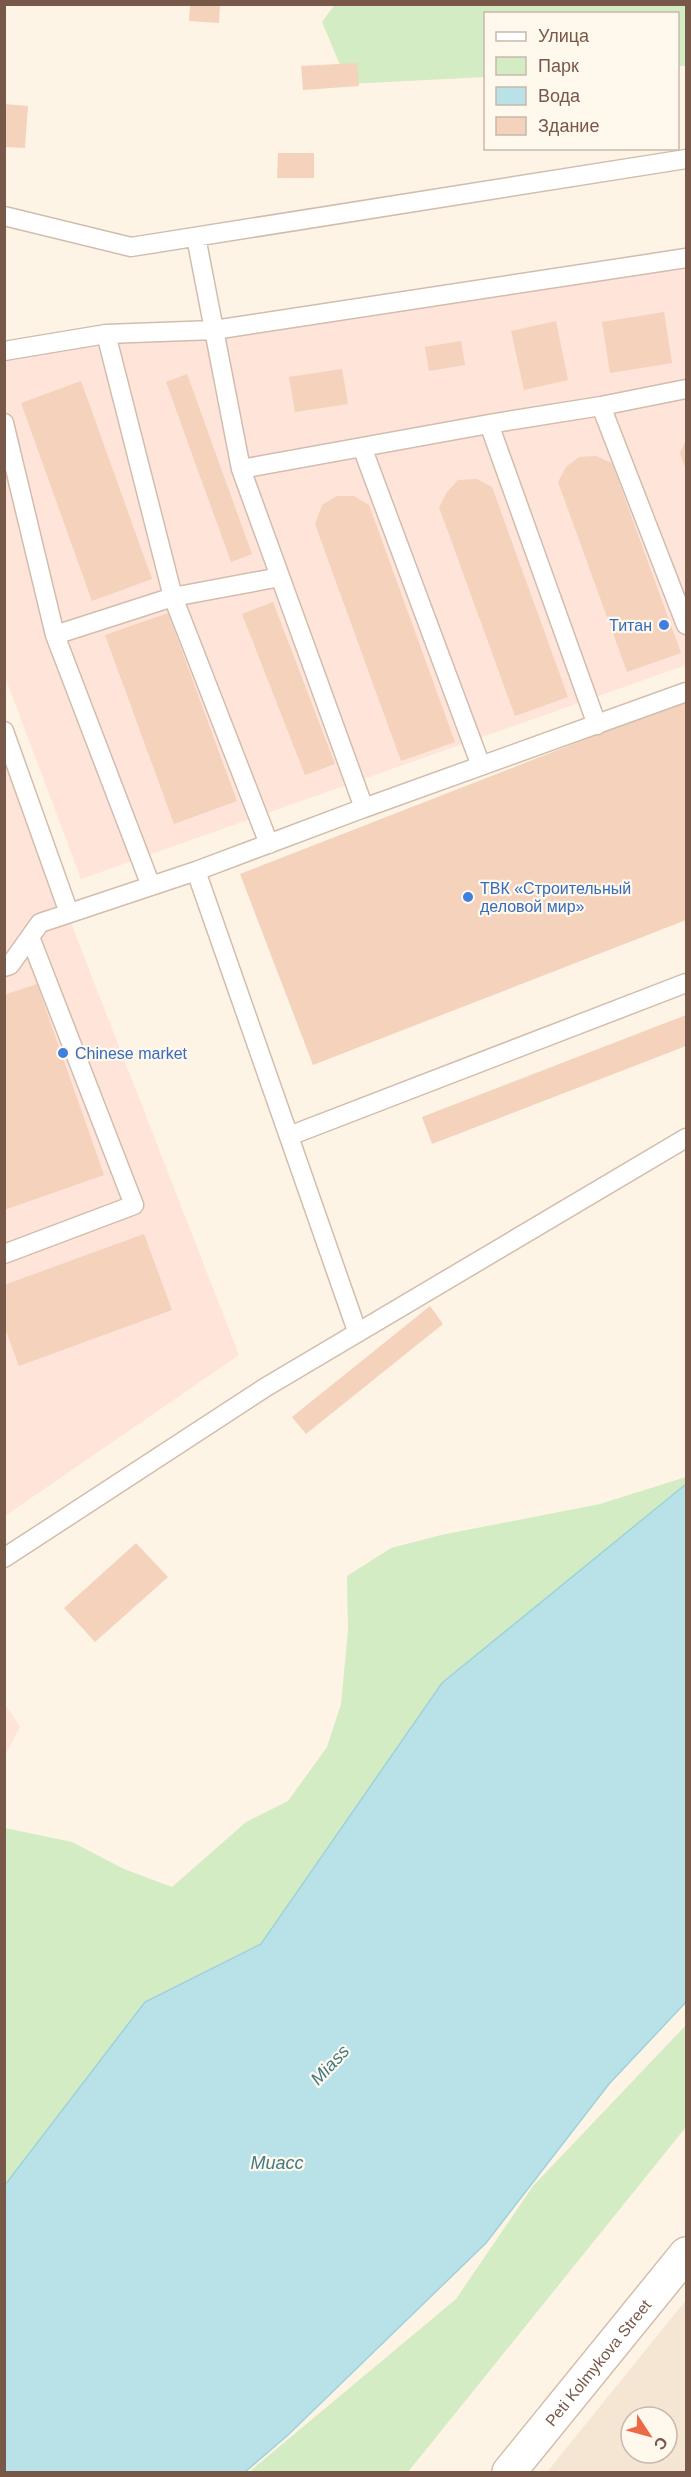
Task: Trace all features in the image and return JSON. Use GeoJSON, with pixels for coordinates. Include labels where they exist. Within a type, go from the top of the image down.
{"type":"FeatureCollection","features":[{"type":"Feature","properties":{"kind":"main road","name":"Peti Kolmykova Street"},"geometry":{"type":"LineString","coordinates":[[509,2472],[687,2254]]}},
{"type":"Feature","properties":{"kind":"lane"},"geometry":{"type":"LineString","coordinates":[[4,216],[131,247],[687,159]]}},
{"type":"Feature","properties":{"kind":"lane"},"geometry":{"type":"LineString","coordinates":[[196,237],[241,469],[364,808]]}},
{"type":"Feature","properties":{"kind":"lane"},"geometry":{"type":"LineString","coordinates":[[4,351],[106,334],[214,330],[687,258]]}},
{"type":"Feature","properties":{"kind":"lane"},"geometry":{"type":"LineString","coordinates":[[106,334],[173,597],[269,844]]}},
{"type":"Feature","properties":{"kind":"lane"},"geometry":{"type":"LineString","coordinates":[[241,469],[687,389]]}},
{"type":"Feature","properties":{"kind":"lane"},"geometry":{"type":"LineString","coordinates":[[601,406],[687,625]]}},
{"type":"Feature","properties":{"kind":"lane"},"geometry":{"type":"LineString","coordinates":[[4,423],[55,635],[151,886]]}},
{"type":"Feature","properties":{"kind":"lane"},"geometry":{"type":"LineString","coordinates":[[489,424],[597,725]]}},
{"type":"Feature","properties":{"kind":"lane"},"geometry":{"type":"LineString","coordinates":[[362,447],[481,766]]}},
{"type":"Feature","properties":{"kind":"lane"},"geometry":{"type":"LineString","coordinates":[[55,635],[173,597],[280,577]]}},
{"type":"Feature","properties":{"kind":"lane"},"geometry":{"type":"LineString","coordinates":[[4,967],[10,965],[40,923],[196,871],[687,692]]}},
{"type":"Feature","properties":{"kind":"lane"},"geometry":{"type":"LineString","coordinates":[[4,731],[69,913]]}},
{"type":"Feature","properties":{"kind":"lane"},"geometry":{"type":"LineString","coordinates":[[196,871],[357,1331]]}},
{"type":"Feature","properties":{"kind":"lane"},"geometry":{"type":"LineString","coordinates":[[4,1254],[134,1204],[30,937]]}},
{"type":"Feature","properties":{"kind":"lane"},"geometry":{"type":"LineString","coordinates":[[289,1136],[687,983]]}},
{"type":"Feature","properties":{"kind":"lane"},"geometry":{"type":"LineString","coordinates":[[4,1558],[266,1387],[357,1331],[687,1138]]}},
{"type":"Feature","properties":{"kind":"shaded area"},"geometry":{"type":"Polygon","coordinates":[[[686,264],[686,665],[81,879],[5,677],[4,354],[686,264]]]}},
{"type":"Feature","properties":{"kind":"shaded area","name":"Chinese market"},"geometry":{"type":"Polygon","coordinates":[[[4,751],[239,1355],[5,1516],[4,1516],[4,751]]]}},
{"type":"Feature","properties":{"kind":"shaded area"},"geometry":{"type":"Polygon","coordinates":[[[4,1702],[20,1727],[5,1755],[4,1755],[4,1702]]]}},
{"type":"Feature","properties":{"kind":"shaded area"},"geometry":{"type":"Polygon","coordinates":[[[686,2300],[686,2472],[547,2472],[686,2300]]]}},
{"type":"Feature","properties":{"kind":"green space"},"geometry":{"type":"Polygon","coordinates":[[[335,4],[686,5],[686,66],[679,66],[679,12],[484,12],[484,77],[348,84],[322,22],[335,4]]]}},
{"type":"Feature","properties":{"kind":"green space"},"geometry":{"type":"Polygon","coordinates":[[[686,1477],[686,1484],[442,1683],[261,1944],[145,2002],[5,2185],[5,1828],[72,1842],[124,1869],[172,1887],[246,1822],[288,1801],[327,1747],[341,1704],[348,1631],[347,1576],[391,1548],[441,1535],[600,1504],[686,1477]]]}},
{"type":"Feature","properties":{"kind":"green space"},"geometry":{"type":"Polygon","coordinates":[[[686,2025],[686,2127],[408,2472],[249,2472],[456,2299],[533,2186],[686,2025]]]}},
{"type":"Feature","properties":{"kind":"water","name":"Миасс"},"geometry":{"type":"Polygon","coordinates":[[[686,1484],[686,2002],[609,2084],[486,2243],[288,2435],[245,2472],[5,2472],[5,2185],[145,2002],[261,1944],[442,1683],[686,1484]]]}},
{"type":"Feature","properties":{"kind":"building"},"geometry":{"type":"Polygon","coordinates":[[[190,4],[220,4],[219,23],[189,21],[190,4]]]}},
{"type":"Feature","properties":{"kind":"building"},"geometry":{"type":"Polygon","coordinates":[[[357,63],[359,86],[303,90],[301,66],[357,63]]]}},
{"type":"Feature","properties":{"kind":"building"},"geometry":{"type":"Polygon","coordinates":[[[4,104],[28,106],[25,148],[4,147],[4,104]]]}},
{"type":"Feature","properties":{"kind":"building"},"geometry":{"type":"Polygon","coordinates":[[[278,153],[314,153],[314,178],[277,178],[278,153]]]}},
{"type":"Feature","properties":{"kind":"building"},"geometry":{"type":"Polygon","coordinates":[[[664,312],[672,363],[610,373],[602,322],[664,312]]]}},
{"type":"Feature","properties":{"kind":"building"},"geometry":{"type":"Polygon","coordinates":[[[556,321],[568,380],[524,390],[511,331],[556,321]]]}},
{"type":"Feature","properties":{"kind":"building"},"geometry":{"type":"Polygon","coordinates":[[[461,341],[465,365],[429,371],[425,347],[461,341]]]}},
{"type":"Feature","properties":{"kind":"building"},"geometry":{"type":"Polygon","coordinates":[[[342,369],[348,404],[295,412],[289,377],[342,369]]]}},
{"type":"Feature","properties":{"kind":"building"},"geometry":{"type":"Polygon","coordinates":[[[187,374],[252,554],[231,562],[166,382],[187,374]]]}},
{"type":"Feature","properties":{"kind":"building"},"geometry":{"type":"Polygon","coordinates":[[[81,381],[152,579],[92,601],[21,403],[81,381]]]}},
{"type":"Feature","properties":{"kind":"building"},"geometry":{"type":"Polygon","coordinates":[[[686,440],[686,470],[680,453],[686,440]]]}},
{"type":"Feature","properties":{"kind":"building"},"geometry":{"type":"Polygon","coordinates":[[[596,456],[612,463],[681,653],[627,672],[558,482],[566,467],[579,457],[596,456]]]}},
{"type":"Feature","properties":{"kind":"building"},"geometry":{"type":"Polygon","coordinates":[[[477,479],[492,487],[568,697],[515,716],[439,507],[447,492],[458,480],[477,479]]]}},
{"type":"Feature","properties":{"kind":"building"},"geometry":{"type":"Polygon","coordinates":[[[337,496],[354,496],[369,505],[455,742],[401,761],[315,524],[322,505],[337,496]]]}},
{"type":"Feature","properties":{"kind":"building"},"geometry":{"type":"Polygon","coordinates":[[[273,602],[335,764],[305,775],[242,614],[273,602]]]}},
{"type":"Feature","properties":{"kind":"building"},"geometry":{"type":"Polygon","coordinates":[[[168,613],[237,801],[174,824],[105,635],[168,613]]]}},
{"type":"Feature","properties":{"kind":"building","name":"ТВК «Строительный деловой мир»"},"geometry":{"type":"Polygon","coordinates":[[[686,700],[686,920],[313,1065],[240,874],[686,700]]]}},
{"type":"Feature","properties":{"kind":"building"},"geometry":{"type":"Polygon","coordinates":[[[37,984],[104,1175],[4,1210],[4,995],[37,984]]]}},
{"type":"Feature","properties":{"kind":"building"},"geometry":{"type":"Polygon","coordinates":[[[686,1015],[686,1046],[432,1144],[422,1117],[686,1015]]]}},
{"type":"Feature","properties":{"kind":"building"},"geometry":{"type":"Polygon","coordinates":[[[144,1234],[172,1310],[19,1366],[4,1326],[4,1285],[144,1234]]]}},
{"type":"Feature","properties":{"kind":"building"},"geometry":{"type":"Polygon","coordinates":[[[430,1306],[443,1324],[306,1434],[292,1417],[430,1306]]]}},
{"type":"Feature","properties":{"kind":"building"},"geometry":{"type":"Polygon","coordinates":[[[136,1543],[168,1577],[95,1642],[64,1608],[136,1543]]]}},
{"type":"Feature","properties":{"kind":"place","name":"Титан"},"geometry":{"type":"Point","coordinates":[664,625]}},
{"type":"Feature","properties":{"kind":"place","name":"ТВК «Строительный деловой мир»"},"geometry":{"type":"Point","coordinates":[468,897]}},
{"type":"Feature","properties":{"kind":"place","name":"Chinese market"},"geometry":{"type":"Point","coordinates":[63,1053]}},
{"type":"Feature","properties":{"kind":"water label","name":"Miass"},"geometry":{"type":"Point","coordinates":[330,2065]}}]}
